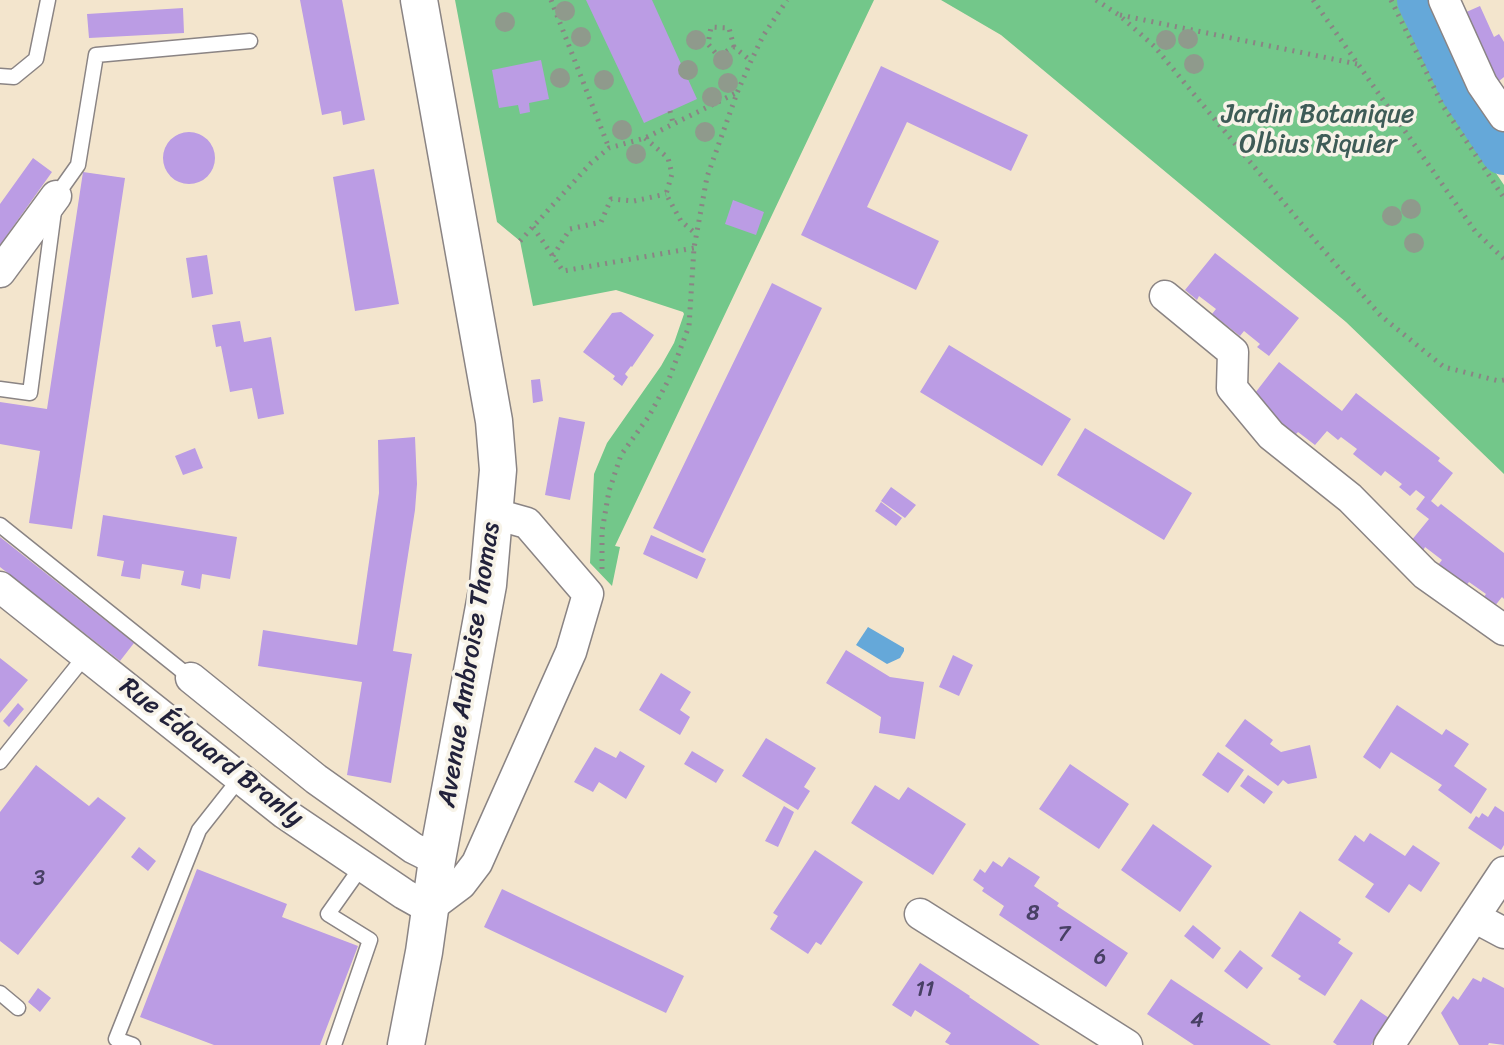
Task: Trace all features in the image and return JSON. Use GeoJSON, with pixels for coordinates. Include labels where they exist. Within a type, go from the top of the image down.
{"type":"FeatureCollection","features":[{"type":"Feature","properties":{"kind":"street","name":"Avenue Ambroise Thomas"},"geometry":{"type":"LineString","coordinates":[[406,1045],[488,585],[498,470],[494,421],[419,0]]}},
{"type":"Feature","properties":{"kind":"street"},"geometry":{"type":"LineString","coordinates":[[1444,0],[1482,84],[1504,116]]}},
{"type":"Feature","properties":{"kind":"street"},"geometry":{"type":"LineString","coordinates":[[0,272],[56,196]]}},
{"type":"Feature","properties":{"kind":"street"},"geometry":{"type":"LineString","coordinates":[[1165,296],[1233,352],[1232,388],[1271,435],[1350,498],[1425,574],[1504,630]]}},
{"type":"Feature","properties":{"kind":"street"},"geometry":{"type":"LineString","coordinates":[[429,908],[461,884],[477,863],[571,652],[588,594],[527,523],[495,514]]}},
{"type":"Feature","properties":{"kind":"street","name":"Rue Édouard Branly"},"geometry":{"type":"LineString","coordinates":[[0,587],[284,813],[429,908]]}},
{"type":"Feature","properties":{"kind":"street"},"geometry":{"type":"LineString","coordinates":[[191,678],[316,779],[413,848],[437,860]]}},
{"type":"Feature","properties":{"kind":"street"},"geometry":{"type":"LineString","coordinates":[[1389,1045],[1504,872]]}},
{"type":"Feature","properties":{"kind":"street"},"geometry":{"type":"LineString","coordinates":[[920,914],[1127,1045]]}},
{"type":"Feature","properties":{"kind":"street"},"geometry":{"type":"LineString","coordinates":[[1474,917],[1504,933]]}},
{"type":"Feature","properties":{"kind":"lane"},"geometry":{"type":"LineString","coordinates":[[0,76],[14,77],[36,59],[48,0]]}},
{"type":"Feature","properties":{"kind":"lane"},"geometry":{"type":"LineString","coordinates":[[0,389],[30,393],[56,196],[78,165],[96,55],[250,41]]}},
{"type":"Feature","properties":{"kind":"lane"},"geometry":{"type":"LineString","coordinates":[[0,525],[191,678]]}},
{"type":"Feature","properties":{"kind":"lane"},"geometry":{"type":"LineString","coordinates":[[0,762],[86,655]]}},
{"type":"Feature","properties":{"kind":"lane"},"geometry":{"type":"LineString","coordinates":[[133,1045],[116,1039],[199,830],[240,778]]}},
{"type":"Feature","properties":{"kind":"lane"},"geometry":{"type":"LineString","coordinates":[[334,1045],[370,940],[328,914],[362,866]]}},
{"type":"Feature","properties":{"kind":"lane"},"geometry":{"type":"LineString","coordinates":[[0,993],[18,1008]]}},
{"type":"Feature","properties":{"kind":"path"},"geometry":{"type":"LineString","coordinates":[[551,0],[609,148]]}},
{"type":"Feature","properties":{"kind":"path"},"geometry":{"type":"LineString","coordinates":[[588,594],[602,575],[602,531],[609,491],[621,455],[649,416],[669,379],[689,326],[694,248],[707,177],[751,61],[787,0]]}},
{"type":"Feature","properties":{"kind":"path"},"geometry":{"type":"LineString","coordinates":[[1096,0],[1119,15],[1154,46],[1381,316],[1444,367],[1504,380]]}},
{"type":"Feature","properties":{"kind":"path"},"geometry":{"type":"LineString","coordinates":[[1313,0],[1475,231],[1504,259]]}},
{"type":"Feature","properties":{"kind":"path"},"geometry":{"type":"LineString","coordinates":[[1391,0],[1443,106],[1504,198]]}},
{"type":"Feature","properties":{"kind":"path"},"geometry":{"type":"LineString","coordinates":[[1119,15],[1358,64]]}},
{"type":"Feature","properties":{"kind":"path"},"geometry":{"type":"LineString","coordinates":[[734,47],[718,56],[708,44],[711,27],[729,28],[734,47],[751,61]]}},
{"type":"Feature","properties":{"kind":"path"},"geometry":{"type":"LineString","coordinates":[[520,241],[591,163],[609,148],[645,138],[737,93]]}},
{"type":"Feature","properties":{"kind":"path"},"geometry":{"type":"LineString","coordinates":[[670,111],[673,123]]}},
{"type":"Feature","properties":{"kind":"path"},"geometry":{"type":"LineString","coordinates":[[645,138],[668,158],[672,174],[666,194],[681,221],[696,235]]}},
{"type":"Feature","properties":{"kind":"path"},"geometry":{"type":"LineString","coordinates":[[553,256],[570,229],[601,222],[611,199],[634,201],[666,194]]}},
{"type":"Feature","properties":{"kind":"path"},"geometry":{"type":"LineString","coordinates":[[533,227],[563,271],[694,248]]}},
{"type":"Feature","properties":{"kind":"green space"},"geometry":{"type":"Polygon","coordinates":[[[455,0],[874,0],[615,546],[620,547],[612,586],[590,563],[594,474],[607,443],[674,343],[684,314],[616,290],[533,306],[520,241],[497,222],[455,0]]]}},
{"type":"Feature","properties":{"kind":"green space","name":"Jardin Botanique Olbius Riquier"},"geometry":{"type":"Polygon","coordinates":[[[941,0],[1401,0],[1448,102],[1504,185],[1504,474],[1346,322],[1001,35],[941,0]]]}},
{"type":"Feature","properties":{"kind":"water"},"geometry":{"type":"Polygon","coordinates":[[[868,627],[904,648],[900,658],[887,664],[856,645],[868,627]]]}},
{"type":"Feature","properties":{"kind":"building"},"geometry":{"type":"Polygon","coordinates":[[[300,0],[342,0],[365,120],[343,125],[341,111],[322,115],[300,0]]]}},
{"type":"Feature","properties":{"kind":"building"},"geometry":{"type":"Polygon","coordinates":[[[586,0],[652,0],[697,99],[644,123],[586,0]]]}},
{"type":"Feature","properties":{"kind":"building"},"geometry":{"type":"Polygon","coordinates":[[[1480,6],[1494,37],[1499,34],[1504,42],[1504,77],[1499,81],[1464,13],[1480,6]]]}},
{"type":"Feature","properties":{"kind":"building"},"geometry":{"type":"Polygon","coordinates":[[[183,8],[184,33],[89,38],[87,14],[183,8]]]}},
{"type":"Feature","properties":{"kind":"building"},"geometry":{"type":"Polygon","coordinates":[[[541,60],[549,99],[529,103],[530,112],[520,114],[518,105],[499,108],[492,70],[541,60]]]}},
{"type":"Feature","properties":{"kind":"building"},"geometry":{"type":"Polygon","coordinates":[[[881,66],[1028,135],[1011,171],[907,122],[867,207],[939,241],[916,290],[801,235],[881,66]]]}},
{"type":"Feature","properties":{"kind":"building"},"geometry":{"type":"Polygon","coordinates":[[[189,132],[207,140],[215,158],[207,176],[189,184],[171,176],[163,158],[171,140],[189,132]]]}},
{"type":"Feature","properties":{"kind":"building"},"geometry":{"type":"Polygon","coordinates":[[[33,158],[52,172],[0,245],[0,204],[33,158]]]}},
{"type":"Feature","properties":{"kind":"building"},"geometry":{"type":"Polygon","coordinates":[[[374,169],[399,304],[355,311],[333,177],[374,169]]]}},
{"type":"Feature","properties":{"kind":"building"},"geometry":{"type":"Polygon","coordinates":[[[83,172],[125,178],[72,529],[29,523],[40,451],[0,444],[0,402],[47,409],[83,172]]]}},
{"type":"Feature","properties":{"kind":"building"},"geometry":{"type":"Polygon","coordinates":[[[733,200],[764,212],[756,235],[725,224],[733,200]]]}},
{"type":"Feature","properties":{"kind":"building"},"geometry":{"type":"Polygon","coordinates":[[[1215,253],[1299,318],[1269,356],[1244,331],[1240,336],[1212,314],[1216,309],[1185,290],[1215,253]]]}},
{"type":"Feature","properties":{"kind":"building"},"geometry":{"type":"Polygon","coordinates":[[[207,255],[213,294],[192,298],[186,258],[207,255]]]}},
{"type":"Feature","properties":{"kind":"building"},"geometry":{"type":"Polygon","coordinates":[[[772,283],[822,308],[703,553],[653,528],[772,283]]]}},
{"type":"Feature","properties":{"kind":"building"},"geometry":{"type":"Polygon","coordinates":[[[621,312],[654,335],[625,374],[628,377],[622,386],[613,379],[615,376],[583,352],[612,313],[621,312]]]}},
{"type":"Feature","properties":{"kind":"building"},"geometry":{"type":"Polygon","coordinates":[[[240,321],[244,342],[271,337],[284,414],[258,419],[252,388],[230,392],[221,346],[216,347],[212,325],[240,321]]]}},
{"type":"Feature","properties":{"kind":"building"},"geometry":{"type":"Polygon","coordinates":[[[949,345],[1071,419],[1042,466],[920,392],[949,345]]]}},
{"type":"Feature","properties":{"kind":"building"},"geometry":{"type":"Polygon","coordinates":[[[1279,362],[1342,411],[1356,393],[1440,458],[1438,461],[1453,473],[1431,501],[1438,507],[1441,504],[1504,553],[1504,599],[1502,597],[1494,607],[1483,598],[1486,594],[1469,582],[1465,587],[1438,565],[1442,560],[1411,541],[1429,519],[1416,509],[1425,497],[1416,490],[1410,496],[1399,487],[1402,484],[1385,471],[1381,476],[1353,454],[1357,449],[1341,437],[1338,440],[1327,431],[1315,445],[1298,432],[1293,437],[1266,415],[1270,410],[1252,397],[1279,362]]]}},
{"type":"Feature","properties":{"kind":"building"},"geometry":{"type":"Polygon","coordinates":[[[540,379],[543,401],[533,403],[531,380],[540,379]]]}},
{"type":"Feature","properties":{"kind":"building"},"geometry":{"type":"Polygon","coordinates":[[[559,417],[585,422],[570,500],[545,495],[559,417]]]}},
{"type":"Feature","properties":{"kind":"building"},"geometry":{"type":"Polygon","coordinates":[[[1085,428],[1192,493],[1164,540],[1057,475],[1085,428]]]}},
{"type":"Feature","properties":{"kind":"building"},"geometry":{"type":"Polygon","coordinates":[[[415,437],[415,510],[393,651],[412,654],[391,783],[347,775],[362,682],[258,666],[263,630],[357,645],[379,493],[378,440],[415,437]]]}},
{"type":"Feature","properties":{"kind":"building"},"geometry":{"type":"Polygon","coordinates":[[[195,448],[203,468],[183,475],[175,456],[195,448]]]}},
{"type":"Feature","properties":{"kind":"building"},"geometry":{"type":"Polygon","coordinates":[[[891,487],[916,505],[905,518],[881,501],[891,487]]]}},
{"type":"Feature","properties":{"kind":"building"},"geometry":{"type":"Polygon","coordinates":[[[881,502],[902,518],[896,526],[875,511],[881,502]]]}},
{"type":"Feature","properties":{"kind":"building"},"geometry":{"type":"Polygon","coordinates":[[[103,515],[237,537],[230,579],[202,574],[200,589],[181,585],[184,571],[142,564],[140,579],[121,576],[124,561],[97,556],[103,515]]]}},
{"type":"Feature","properties":{"kind":"building"},"geometry":{"type":"Polygon","coordinates":[[[651,535],[706,559],[697,579],[643,554],[651,535]]]}},
{"type":"Feature","properties":{"kind":"building"},"geometry":{"type":"Polygon","coordinates":[[[0,537],[134,643],[120,661],[0,567],[0,537]]]}},
{"type":"Feature","properties":{"kind":"building"},"geometry":{"type":"Polygon","coordinates":[[[846,650],[890,677],[924,682],[915,739],[879,733],[881,717],[826,683],[846,650]]]}},
{"type":"Feature","properties":{"kind":"building"},"geometry":{"type":"Polygon","coordinates":[[[953,655],[973,665],[959,696],[939,687],[953,655]]]}},
{"type":"Feature","properties":{"kind":"building"},"geometry":{"type":"Polygon","coordinates":[[[0,658],[28,680],[0,713],[0,658]]]}},
{"type":"Feature","properties":{"kind":"building"},"geometry":{"type":"Polygon","coordinates":[[[661,673],[691,692],[680,710],[690,717],[680,735],[639,710],[661,673]]]}},
{"type":"Feature","properties":{"kind":"building"},"geometry":{"type":"Polygon","coordinates":[[[18,703],[24,709],[9,727],[3,721],[18,703]]]}},
{"type":"Feature","properties":{"kind":"building"},"geometry":{"type":"Polygon","coordinates":[[[1397,705],[1442,735],[1446,729],[1469,744],[1454,766],[1487,789],[1471,814],[1438,790],[1442,785],[1391,752],[1380,769],[1363,757],[1397,705]]]}},
{"type":"Feature","properties":{"kind":"building"},"geometry":{"type":"Polygon","coordinates":[[[1245,719],[1273,740],[1270,744],[1281,752],[1310,745],[1317,778],[1288,784],[1283,780],[1278,786],[1225,746],[1245,719]]]}},
{"type":"Feature","properties":{"kind":"building"},"geometry":{"type":"Polygon","coordinates":[[[766,738],[816,768],[804,787],[810,791],[798,810],[742,776],[766,738]]]}},
{"type":"Feature","properties":{"kind":"building"},"geometry":{"type":"Polygon","coordinates":[[[595,747],[616,758],[620,751],[645,766],[626,799],[599,782],[593,792],[574,782],[595,747]]]}},
{"type":"Feature","properties":{"kind":"building"},"geometry":{"type":"Polygon","coordinates":[[[692,751],[724,770],[716,783],[684,764],[692,751]]]}},
{"type":"Feature","properties":{"kind":"building"},"geometry":{"type":"Polygon","coordinates":[[[1218,752],[1244,770],[1228,793],[1202,775],[1218,752]]]}},
{"type":"Feature","properties":{"kind":"building"},"geometry":{"type":"Polygon","coordinates":[[[1070,764],[1129,804],[1099,849],[1039,809],[1070,764]]]}},
{"type":"Feature","properties":{"kind":"building"},"geometry":{"type":"Polygon","coordinates":[[[36,765],[89,806],[98,797],[126,818],[18,955],[0,941],[0,812],[36,765]]]}},
{"type":"Feature","properties":{"kind":"building"},"geometry":{"type":"Polygon","coordinates":[[[1248,775],[1273,792],[1264,804],[1240,786],[1248,775]]]}},
{"type":"Feature","properties":{"kind":"building"},"geometry":{"type":"Polygon","coordinates":[[[875,785],[899,800],[908,787],[966,824],[933,875],[851,823],[875,785]]]}},
{"type":"Feature","properties":{"kind":"building"},"geometry":{"type":"Polygon","coordinates":[[[784,806],[794,812],[778,847],[765,841],[784,806]]]}},
{"type":"Feature","properties":{"kind":"building"},"geometry":{"type":"Polygon","coordinates":[[[1495,806],[1504,812],[1504,845],[1501,850],[1468,828],[1476,816],[1479,818],[1482,813],[1488,817],[1495,806]]]}},
{"type":"Feature","properties":{"kind":"building"},"geometry":{"type":"Polygon","coordinates":[[[1153,824],[1212,866],[1180,912],[1121,870],[1153,824]]]}},
{"type":"Feature","properties":{"kind":"building"},"geometry":{"type":"Polygon","coordinates":[[[1370,833],[1405,856],[1413,845],[1440,863],[1421,892],[1409,884],[1389,913],[1365,897],[1374,884],[1338,860],[1355,835],[1364,842],[1370,833]]]}},
{"type":"Feature","properties":{"kind":"building"},"geometry":{"type":"Polygon","coordinates":[[[139,847],[156,861],[148,871],[131,857],[139,847]]]}},
{"type":"Feature","properties":{"kind":"building"},"geometry":{"type":"Polygon","coordinates":[[[815,850],[863,882],[821,945],[816,942],[808,954],[770,929],[778,916],[773,913],[815,850]]]}},
{"type":"Feature","properties":{"kind":"building"},"geometry":{"type":"Polygon","coordinates":[[[1009,857],[1040,877],[1034,886],[1059,903],[1057,906],[1128,953],[1106,987],[999,915],[1004,906],[982,891],[984,888],[973,880],[980,869],[985,873],[993,861],[1002,867],[1009,857]]]}},
{"type":"Feature","properties":{"kind":"building"},"geometry":{"type":"Polygon","coordinates":[[[197,869],[287,904],[282,917],[358,946],[320,1045],[214,1045],[140,1017],[197,869]]]}},
{"type":"Feature","properties":{"kind":"building"},"geometry":{"type":"Polygon","coordinates":[[[502,889],[684,976],[666,1013],[484,927],[502,889]]]}},
{"type":"Feature","properties":{"kind":"building"},"geometry":{"type":"Polygon","coordinates":[[[1300,911],[1341,939],[1338,943],[1353,953],[1325,996],[1298,979],[1301,976],[1271,956],[1300,911]]]}},
{"type":"Feature","properties":{"kind":"building"},"geometry":{"type":"Polygon","coordinates":[[[1193,925],[1221,948],[1213,959],[1184,936],[1193,925]]]}},
{"type":"Feature","properties":{"kind":"building"},"geometry":{"type":"Polygon","coordinates":[[[1240,950],[1263,968],[1247,989],[1224,971],[1240,950]]]}},
{"type":"Feature","properties":{"kind":"building"},"geometry":{"type":"Polygon","coordinates":[[[920,963],[1040,1045],[950,1045],[945,1042],[951,1033],[915,1010],[911,1017],[892,1005],[920,963]]]}},
{"type":"Feature","properties":{"kind":"building"},"geometry":{"type":"Polygon","coordinates":[[[1483,977],[1504,988],[1504,1045],[1459,1045],[1441,1013],[1453,996],[1458,1000],[1473,978],[1481,982],[1483,977]]]}},
{"type":"Feature","properties":{"kind":"building"},"geometry":{"type":"Polygon","coordinates":[[[1171,979],[1271,1045],[1194,1045],[1147,1014],[1171,979]]]}},
{"type":"Feature","properties":{"kind":"building"},"geometry":{"type":"Polygon","coordinates":[[[38,988],[51,998],[40,1012],[28,1002],[38,988]]]}},
{"type":"Feature","properties":{"kind":"building"},"geometry":{"type":"Polygon","coordinates":[[[1361,999],[1389,1018],[1371,1045],[1337,1045],[1333,1042],[1361,999]]]}},
{"type":"Feature","properties":{"kind":"waterway"},"geometry":{"type":"LineString","coordinates":[[1421,0],[1463,89],[1504,151]]}}]}
